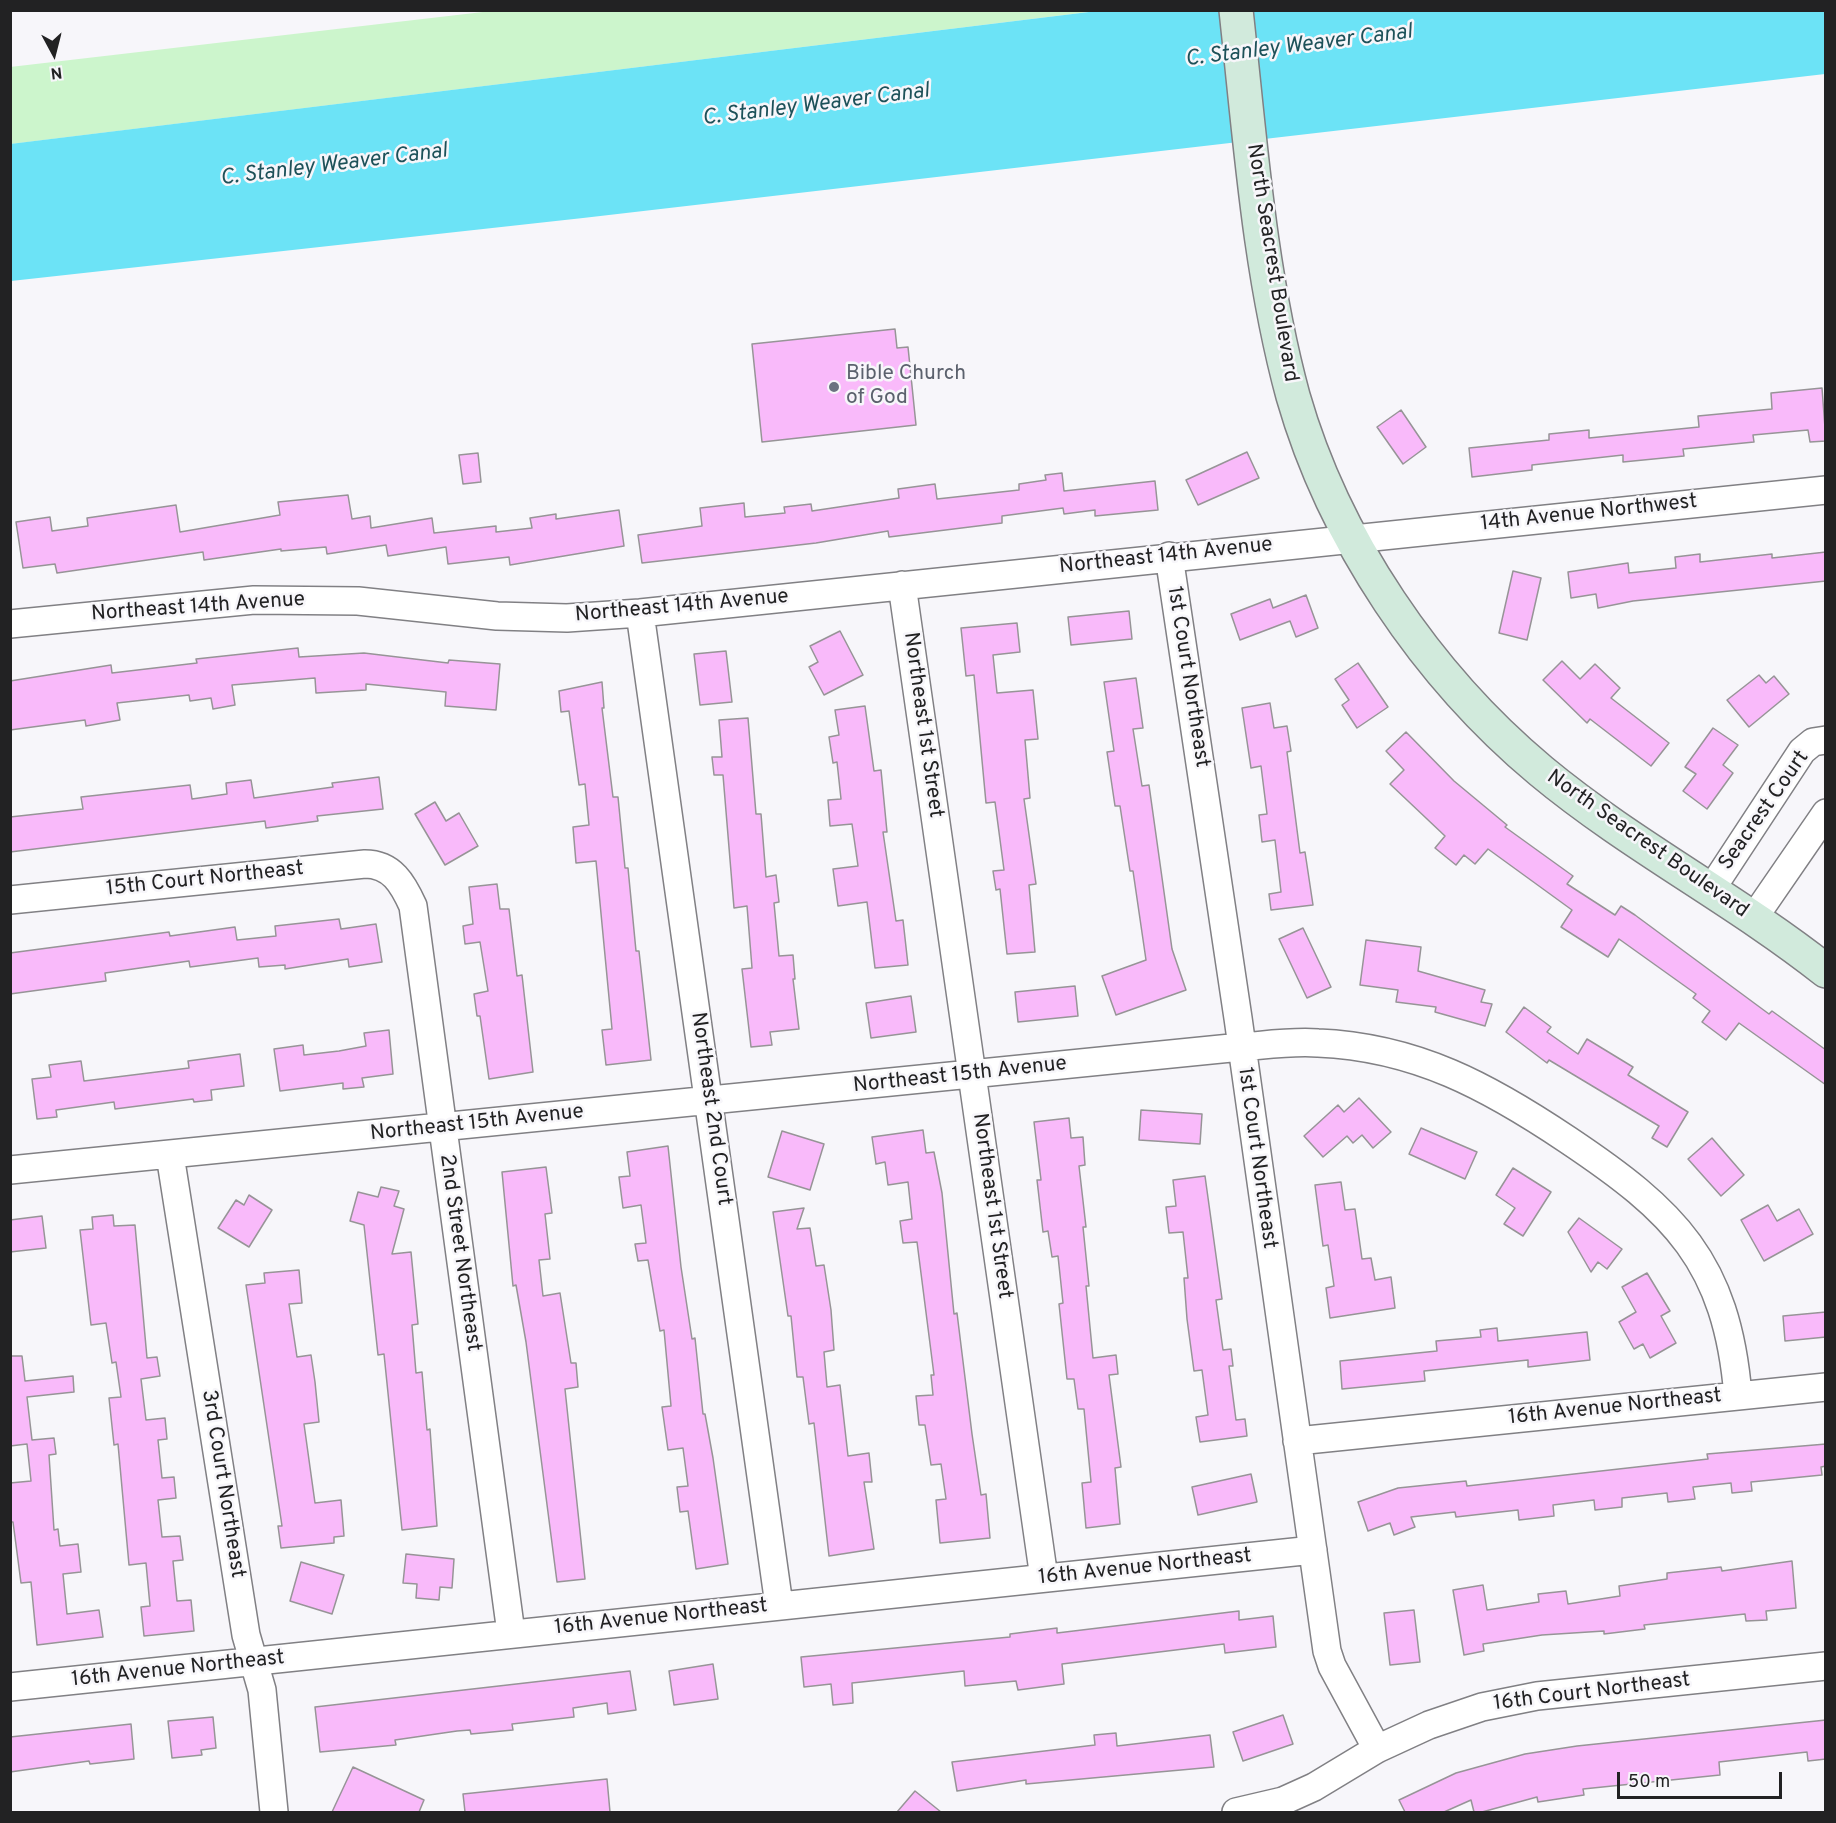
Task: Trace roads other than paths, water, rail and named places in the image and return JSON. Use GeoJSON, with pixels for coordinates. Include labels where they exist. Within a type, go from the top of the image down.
{"type":"FeatureCollection","features":[{"type":"Feature","properties":{"kind":"street","name":"North Seacrest Boulevard"},"geometry":{"type":"LineString","coordinates":[[1236,10],[1251,148],[1275,315],[1293,393],[1328,488],[1353,538],[1409,627],[1449,678],[1493,726],[1540,770],[1591,810],[1826,971]]}},
{"type":"Feature","properties":{"kind":"street","name":"14th Avenue Northwest"},"geometry":{"type":"LineString","coordinates":[[1353,538],[1826,490]]}},
{"type":"Feature","properties":{"kind":"street","name":"Northeast 14th Avenue"},"geometry":{"type":"LineString","coordinates":[[10,624],[254,600],[358,602],[497,616],[567,618],[640,613],[1353,538]]}},
{"type":"Feature","properties":{"kind":"street","name":"1st Court Northeast"},"geometry":{"type":"LineString","coordinates":[[1169,556],[1313,1550],[1332,1666],[1377,1749]]}},
{"type":"Feature","properties":{"kind":"street","name":"Northeast 1st Street"},"geometry":{"type":"LineString","coordinates":[[902,585],[1044,1578]]}},
{"type":"Feature","properties":{"kind":"street","name":"Northeast 2nd Court"},"geometry":{"type":"LineString","coordinates":[[640,613],[779,1605]]}},
{"type":"Feature","properties":{"kind":"street","name":"Seacrest Court"},"geometry":{"type":"LineString","coordinates":[[1710,891],[1802,751],[1813,742],[1826,740]]}},
{"type":"Feature","properties":{"kind":"street"},"geometry":{"type":"LineString","coordinates":[[1753,919],[1826,813]]}},
{"type":"Feature","properties":{"kind":"street","name":"15th Court Northeast"},"geometry":{"type":"LineString","coordinates":[[10,900],[365,864],[385,868],[397,876]]}},
{"type":"Feature","properties":{"kind":"street","name":"2nd Street Northeast"},"geometry":{"type":"LineString","coordinates":[[397,876],[412,906],[512,1633]]}},
{"type":"Feature","properties":{"kind":"street","name":"Northeast 15th Avenue"},"geometry":{"type":"LineString","coordinates":[[10,1170],[1241,1047],[1317,1042],[1351,1045],[1418,1060],[1466,1078],[1511,1102],[1634,1185],[1662,1210],[1685,1238],[1706,1270],[1726,1322],[1735,1359],[1738,1396]]}},
{"type":"Feature","properties":{"kind":"street","name":"3rd Court Northeast"},"geometry":{"type":"LineString","coordinates":[[170,1155],[244,1623],[262,1690],[274,1812]]}},
{"type":"Feature","properties":{"kind":"street","name":"16th Avenue Northeast"},"geometry":{"type":"LineString","coordinates":[[1297,1441],[1826,1387]]}},
{"type":"Feature","properties":{"kind":"street","name":"16th Avenue Northeast"},"geometry":{"type":"LineString","coordinates":[[10,1687],[1313,1550]]}},
{"type":"Feature","properties":{"kind":"street","name":"16th Court Northeast"},"geometry":{"type":"LineString","coordinates":[[1236,1812],[1282,1801],[1314,1787],[1377,1749],[1429,1725],[1482,1707],[1537,1696],[1826,1666]]}},
{"type":"Feature","properties":{"kind":"water","name":"C. Stanley Weaver Canal"},"geometry":{"type":"Polygon","coordinates":[[[1097,11],[1825,11],[1825,74],[583,218],[11,281],[10,144],[1097,11]]]}},
{"type":"Feature","properties":{"kind":"place","name":"Bible Church of God"},"geometry":{"type":"Point","coordinates":[834,387]}}]}
